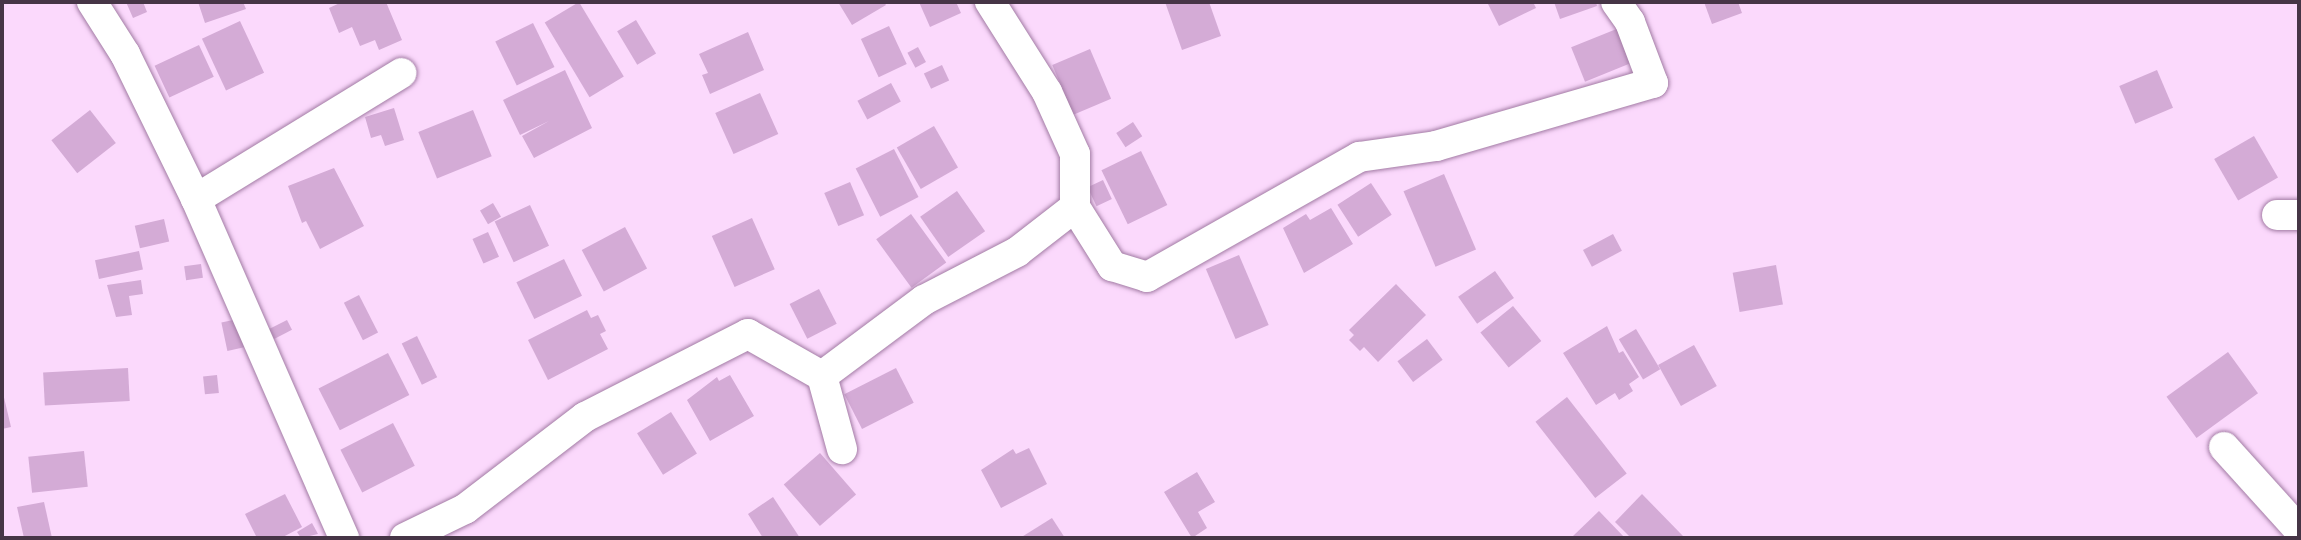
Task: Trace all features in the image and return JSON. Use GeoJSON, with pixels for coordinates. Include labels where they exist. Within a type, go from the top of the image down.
{"type":"FeatureCollection","features":[{"type":"Feature","properties":{"kind":"street"},"geometry":{"type":"LineString","coordinates":[[92,2],[125,54],[196,199],[344,538]]}},
{"type":"Feature","properties":{"kind":"street"},"geometry":{"type":"LineString","coordinates":[[990,2],[1046,92],[1075,154],[1075,206],[1112,266],[1147,277],[1359,157],[1436,146],[1653,83],[1630,22],[1616,2]]}},
{"type":"Feature","properties":{"kind":"street"},"geometry":{"type":"LineString","coordinates":[[196,199],[402,73]]}},
{"type":"Feature","properties":{"kind":"street"},"geometry":{"type":"LineString","coordinates":[[822,376],[923,300],[1017,252],[1075,206]]}},
{"type":"Feature","properties":{"kind":"street"},"geometry":{"type":"LineString","coordinates":[[405,538],[465,509],[585,417],[748,334],[822,376],[842,449]]}},
{"type":"Feature","properties":{"kind":"street"},"geometry":{"type":"LineString","coordinates":[[2224,447],[2299,530]]}},
{"type":"Feature","properties":{"kind":"building"},"geometry":{"type":"Polygon","coordinates":[[[126,2],[143,2],[147,12],[133,18],[126,2]]]}},
{"type":"Feature","properties":{"kind":"building"},"geometry":{"type":"Polygon","coordinates":[[[198,2],[243,2],[246,9],[205,23],[198,2]]]}},
{"type":"Feature","properties":{"kind":"building"},"geometry":{"type":"Polygon","coordinates":[[[342,2],[386,2],[402,40],[379,50],[375,40],[360,46],[352,27],[339,33],[329,8],[342,2]]]}},
{"type":"Feature","properties":{"kind":"building"},"geometry":{"type":"Polygon","coordinates":[[[579,2],[624,77],[590,97],[545,23],[579,2]]]}},
{"type":"Feature","properties":{"kind":"building"},"geometry":{"type":"Polygon","coordinates":[[[838,2],[884,2],[886,5],[852,25],[838,2]]]}},
{"type":"Feature","properties":{"kind":"building"},"geometry":{"type":"Polygon","coordinates":[[[919,2],[956,2],[961,13],[930,27],[919,2]]]}},
{"type":"Feature","properties":{"kind":"building"},"geometry":{"type":"Polygon","coordinates":[[[1165,2],[1209,2],[1221,36],[1182,50],[1165,2]]]}},
{"type":"Feature","properties":{"kind":"building"},"geometry":{"type":"Polygon","coordinates":[[[1487,2],[1533,2],[1536,8],[1499,26],[1487,2]]]}},
{"type":"Feature","properties":{"kind":"building"},"geometry":{"type":"Polygon","coordinates":[[[1554,2],[1596,2],[1597,6],[1560,19],[1554,2]]]}},
{"type":"Feature","properties":{"kind":"building"},"geometry":{"type":"Polygon","coordinates":[[[1704,2],[1738,2],[1742,13],[1712,24],[1704,2]]]}},
{"type":"Feature","properties":{"kind":"building"},"geometry":{"type":"Polygon","coordinates":[[[636,20],[656,53],[637,65],[617,31],[636,20]]]}},
{"type":"Feature","properties":{"kind":"building"},"geometry":{"type":"Polygon","coordinates":[[[240,21],[264,73],[226,90],[202,39],[240,21]]]}},
{"type":"Feature","properties":{"kind":"building"},"geometry":{"type":"Polygon","coordinates":[[[533,23],[554,67],[517,85],[495,41],[533,23]]]}},
{"type":"Feature","properties":{"kind":"building"},"geometry":{"type":"Polygon","coordinates":[[[889,26],[907,64],[879,77],[861,39],[889,26]]]}},
{"type":"Feature","properties":{"kind":"building"},"geometry":{"type":"Polygon","coordinates":[[[1624,26],[1638,60],[1585,82],[1571,47],[1624,26]]]}},
{"type":"Feature","properties":{"kind":"building"},"geometry":{"type":"Polygon","coordinates":[[[748,32],[764,70],[710,94],[702,75],[708,73],[699,54],[748,32]]]}},
{"type":"Feature","properties":{"kind":"building"},"geometry":{"type":"Polygon","coordinates":[[[199,45],[214,77],[169,97],[155,66],[199,45]]]}},
{"type":"Feature","properties":{"kind":"building"},"geometry":{"type":"Polygon","coordinates":[[[918,47],[926,62],[915,68],[907,53],[918,47]]]}},
{"type":"Feature","properties":{"kind":"building"},"geometry":{"type":"Polygon","coordinates":[[[1090,49],[1111,99],[1073,115],[1052,65],[1090,49]]]}},
{"type":"Feature","properties":{"kind":"building"},"geometry":{"type":"Polygon","coordinates":[[[942,65],[949,80],[931,89],[924,73],[942,65]]]}},
{"type":"Feature","properties":{"kind":"building"},"geometry":{"type":"Polygon","coordinates":[[[565,70],[592,128],[534,158],[522,136],[549,121],[520,135],[503,100],[565,70]]]}},
{"type":"Feature","properties":{"kind":"building"},"geometry":{"type":"Polygon","coordinates":[[[2157,70],[2173,108],[2135,124],[2119,86],[2157,70]]]}},
{"type":"Feature","properties":{"kind":"building"},"geometry":{"type":"Polygon","coordinates":[[[891,83],[901,102],[867,119],[857,101],[891,83]]]}},
{"type":"Feature","properties":{"kind":"building"},"geometry":{"type":"Polygon","coordinates":[[[760,93],[778,134],[734,154],[715,113],[760,93]]]}},
{"type":"Feature","properties":{"kind":"building"},"geometry":{"type":"Polygon","coordinates":[[[394,108],[404,140],[385,146],[381,135],[371,138],[365,117],[394,108]]]}},
{"type":"Feature","properties":{"kind":"building"},"geometry":{"type":"Polygon","coordinates":[[[90,110],[116,143],[77,173],[51,140],[90,110]]]}},
{"type":"Feature","properties":{"kind":"building"},"geometry":{"type":"Polygon","coordinates":[[[473,110],[492,156],[437,178],[418,132],[473,110]]]}},
{"type":"Feature","properties":{"kind":"building"},"geometry":{"type":"Polygon","coordinates":[[[1133,122],[1142,136],[1125,147],[1116,133],[1133,122]]]}},
{"type":"Feature","properties":{"kind":"building"},"geometry":{"type":"Polygon","coordinates":[[[934,126],[958,168],[921,189],[897,148],[934,126]]]}},
{"type":"Feature","properties":{"kind":"building"},"geometry":{"type":"Polygon","coordinates":[[[2254,136],[2278,178],[2238,201],[2214,159],[2254,136]]]}},
{"type":"Feature","properties":{"kind":"building"},"geometry":{"type":"Polygon","coordinates":[[[894,149],[919,197],[880,217],[856,169],[894,149]]]}},
{"type":"Feature","properties":{"kind":"building"},"geometry":{"type":"Polygon","coordinates":[[[1141,151],[1167,205],[1128,224],[1101,170],[1141,151]]]}},
{"type":"Feature","properties":{"kind":"building"},"geometry":{"type":"Polygon","coordinates":[[[334,168],[364,226],[320,249],[306,221],[302,223],[288,186],[334,168]]]}},
{"type":"Feature","properties":{"kind":"building"},"geometry":{"type":"Polygon","coordinates":[[[1444,174],[1476,249],[1436,267],[1403,191],[1444,174]]]}},
{"type":"Feature","properties":{"kind":"building"},"geometry":{"type":"Polygon","coordinates":[[[1103,180],[1112,199],[1096,206],[1088,187],[1103,180]]]}},
{"type":"Feature","properties":{"kind":"building"},"geometry":{"type":"Polygon","coordinates":[[[850,182],[864,215],[838,226],[824,193],[850,182]]]}},
{"type":"Feature","properties":{"kind":"building"},"geometry":{"type":"Polygon","coordinates":[[[1371,183],[1392,215],[1358,237],[1337,205],[1371,183]]]}},
{"type":"Feature","properties":{"kind":"building"},"geometry":{"type":"Polygon","coordinates":[[[957,191],[985,231],[948,257],[920,217],[957,191]]]}},
{"type":"Feature","properties":{"kind":"building"},"geometry":{"type":"Polygon","coordinates":[[[493,203],[501,217],[488,224],[480,210],[493,203]]]}},
{"type":"Feature","properties":{"kind":"building"},"geometry":{"type":"Polygon","coordinates":[[[530,205],[549,246],[514,262],[495,221],[530,205]]]}},
{"type":"Feature","properties":{"kind":"building"},"geometry":{"type":"Polygon","coordinates":[[[1331,208],[1353,244],[1304,273],[1283,228],[1306,214],[1310,220],[1331,208]]]}},
{"type":"Feature","properties":{"kind":"building"},"geometry":{"type":"Polygon","coordinates":[[[911,214],[946,263],[911,288],[876,239],[911,214]]]}},
{"type":"Feature","properties":{"kind":"building"},"geometry":{"type":"Polygon","coordinates":[[[752,218],[775,269],[735,287],[712,236],[752,218]]]}},
{"type":"Feature","properties":{"kind":"building"},"geometry":{"type":"Polygon","coordinates":[[[164,219],[169,241],[140,248],[135,226],[164,219]]]}},
{"type":"Feature","properties":{"kind":"building"},"geometry":{"type":"Polygon","coordinates":[[[625,227],[647,268],[604,292],[582,250],[625,227]]]}},
{"type":"Feature","properties":{"kind":"building"},"geometry":{"type":"Polygon","coordinates":[[[488,232],[499,257],[483,264],[472,239],[488,232]]]}},
{"type":"Feature","properties":{"kind":"building"},"geometry":{"type":"Polygon","coordinates":[[[1613,234],[1622,251],[1592,267],[1583,250],[1613,234]]]}},
{"type":"Feature","properties":{"kind":"building"},"geometry":{"type":"Polygon","coordinates":[[[139,251],[143,270],[99,279],[95,260],[139,251]]]}},
{"type":"Feature","properties":{"kind":"building"},"geometry":{"type":"Polygon","coordinates":[[[1239,255],[1269,325],[1236,339],[1206,269],[1239,255]]]}},
{"type":"Feature","properties":{"kind":"building"},"geometry":{"type":"Polygon","coordinates":[[[564,259],[582,296],[534,319],[516,282],[564,259]]]}},
{"type":"Feature","properties":{"kind":"building"},"geometry":{"type":"Polygon","coordinates":[[[201,264],[203,278],[186,280],[184,266],[201,264]]]}},
{"type":"Feature","properties":{"kind":"building"},"geometry":{"type":"Polygon","coordinates":[[[1776,265],[1783,304],[1740,312],[1733,273],[1776,265]]]}},
{"type":"Feature","properties":{"kind":"building"},"geometry":{"type":"Polygon","coordinates":[[[1495,271],[1514,298],[1477,324],[1458,297],[1495,271]]]}},
{"type":"Feature","properties":{"kind":"building"},"geometry":{"type":"Polygon","coordinates":[[[141,280],[143,294],[129,296],[132,315],[116,317],[107,285],[141,280]]]}},
{"type":"Feature","properties":{"kind":"building"},"geometry":{"type":"Polygon","coordinates":[[[1396,284],[1426,315],[1378,362],[1364,347],[1360,351],[1349,340],[1354,335],[1349,330],[1396,284]]]}},
{"type":"Feature","properties":{"kind":"building"},"geometry":{"type":"Polygon","coordinates":[[[819,289],[837,324],[807,339],[790,304],[819,289]]]}},
{"type":"Feature","properties":{"kind":"building"},"geometry":{"type":"Polygon","coordinates":[[[359,295],[378,332],[363,340],[344,303],[359,295]]]}},
{"type":"Feature","properties":{"kind":"building"},"geometry":{"type":"Polygon","coordinates":[[[1513,306],[1541,341],[1509,367],[1480,332],[1513,306]]]}},
{"type":"Feature","properties":{"kind":"building"},"geometry":{"type":"Polygon","coordinates":[[[587,310],[591,318],[598,315],[606,331],[600,334],[608,349],[548,380],[528,340],[587,310]]]}},
{"type":"Feature","properties":{"kind":"building"},"geometry":{"type":"Polygon","coordinates":[[[238,319],[244,347],[227,351],[221,323],[238,319]]]}},
{"type":"Feature","properties":{"kind":"building"},"geometry":{"type":"Polygon","coordinates":[[[287,320],[292,330],[274,339],[269,329],[287,320]]]}},
{"type":"Feature","properties":{"kind":"building"},"geometry":{"type":"Polygon","coordinates":[[[1607,326],[1619,353],[1623,351],[1639,377],[1629,384],[1633,391],[1619,400],[1615,393],[1596,405],[1563,353],[1607,326]]]}},
{"type":"Feature","properties":{"kind":"building"},"geometry":{"type":"Polygon","coordinates":[[[1636,329],[1660,369],[1643,380],[1619,339],[1636,329]]]}},
{"type":"Feature","properties":{"kind":"building"},"geometry":{"type":"Polygon","coordinates":[[[417,336],[437,377],[422,385],[402,343],[417,336]]]}},
{"type":"Feature","properties":{"kind":"building"},"geometry":{"type":"Polygon","coordinates":[[[1427,339],[1443,360],[1413,382],[1397,361],[1427,339]]]}},
{"type":"Feature","properties":{"kind":"building"},"geometry":{"type":"Polygon","coordinates":[[[1694,345],[1717,386],[1681,406],[1658,365],[1694,345]]]}},
{"type":"Feature","properties":{"kind":"building"},"geometry":{"type":"Polygon","coordinates":[[[2228,352],[2258,393],[2196,438],[2167,397],[2228,352]]]}},
{"type":"Feature","properties":{"kind":"building"},"geometry":{"type":"Polygon","coordinates":[[[388,353],[409,395],[340,430],[319,388],[388,353]]]}},
{"type":"Feature","properties":{"kind":"building"},"geometry":{"type":"Polygon","coordinates":[[[128,368],[130,401],[45,405],[43,372],[128,368]]]}},
{"type":"Feature","properties":{"kind":"building"},"geometry":{"type":"Polygon","coordinates":[[[896,368],[914,403],[862,429],[844,394],[896,368]]]}},
{"type":"Feature","properties":{"kind":"building"},"geometry":{"type":"Polygon","coordinates":[[[217,375],[219,393],[205,394],[203,376],[217,375]]]}},
{"type":"Feature","properties":{"kind":"building"},"geometry":{"type":"Polygon","coordinates":[[[730,375],[754,416],[710,441],[687,400],[717,377],[719,381],[730,375]]]}},
{"type":"Feature","properties":{"kind":"building"},"geometry":{"type":"Polygon","coordinates":[[[2,389],[11,427],[2,429],[2,389]]]}},
{"type":"Feature","properties":{"kind":"building"},"geometry":{"type":"Polygon","coordinates":[[[1567,397],[1627,473],[1595,498],[1535,422],[1567,397]]]}},
{"type":"Feature","properties":{"kind":"building"},"geometry":{"type":"Polygon","coordinates":[[[671,412],[697,454],[663,475],[637,433],[671,412]]]}},
{"type":"Feature","properties":{"kind":"building"},"geometry":{"type":"Polygon","coordinates":[[[393,423],[415,466],[362,493],[340,450],[393,423]]]}},
{"type":"Feature","properties":{"kind":"building"},"geometry":{"type":"Polygon","coordinates":[[[1029,448],[1047,484],[1001,508],[981,470],[1013,449],[1016,454],[1029,448]]]}},
{"type":"Feature","properties":{"kind":"building"},"geometry":{"type":"Polygon","coordinates":[[[84,451],[88,487],[32,493],[28,457],[84,451]]]}},
{"type":"Feature","properties":{"kind":"building"},"geometry":{"type":"Polygon","coordinates":[[[820,453],[856,495],[820,526],[784,484],[820,453]]]}},
{"type":"Feature","properties":{"kind":"building"},"geometry":{"type":"Polygon","coordinates":[[[1197,472],[1215,502],[1198,512],[1207,528],[1192,538],[1164,492],[1197,472]]]}},
{"type":"Feature","properties":{"kind":"building"},"geometry":{"type":"Polygon","coordinates":[[[285,494],[302,527],[281,538],[257,538],[245,514],[285,494]]]}},
{"type":"Feature","properties":{"kind":"building"},"geometry":{"type":"Polygon","coordinates":[[[1642,494],[1683,536],[1631,538],[1615,522],[1642,494]]]}},
{"type":"Feature","properties":{"kind":"building"},"geometry":{"type":"Polygon","coordinates":[[[773,497],[800,538],[763,538],[748,514],[773,497]]]}},
{"type":"Feature","properties":{"kind":"building"},"geometry":{"type":"Polygon","coordinates":[[[44,502],[52,538],[24,538],[17,507],[44,502]]]}},
{"type":"Feature","properties":{"kind":"building"},"geometry":{"type":"Polygon","coordinates":[[[1599,511],[1625,538],[1573,536],[1599,511]]]}},
{"type":"Feature","properties":{"kind":"building"},"geometry":{"type":"Polygon","coordinates":[[[1052,518],[1065,538],[1020,538],[1052,518]]]}},
{"type":"Feature","properties":{"kind":"building"},"geometry":{"type":"Polygon","coordinates":[[[312,523],[318,534],[301,538],[297,532],[312,523]]]}}]}
